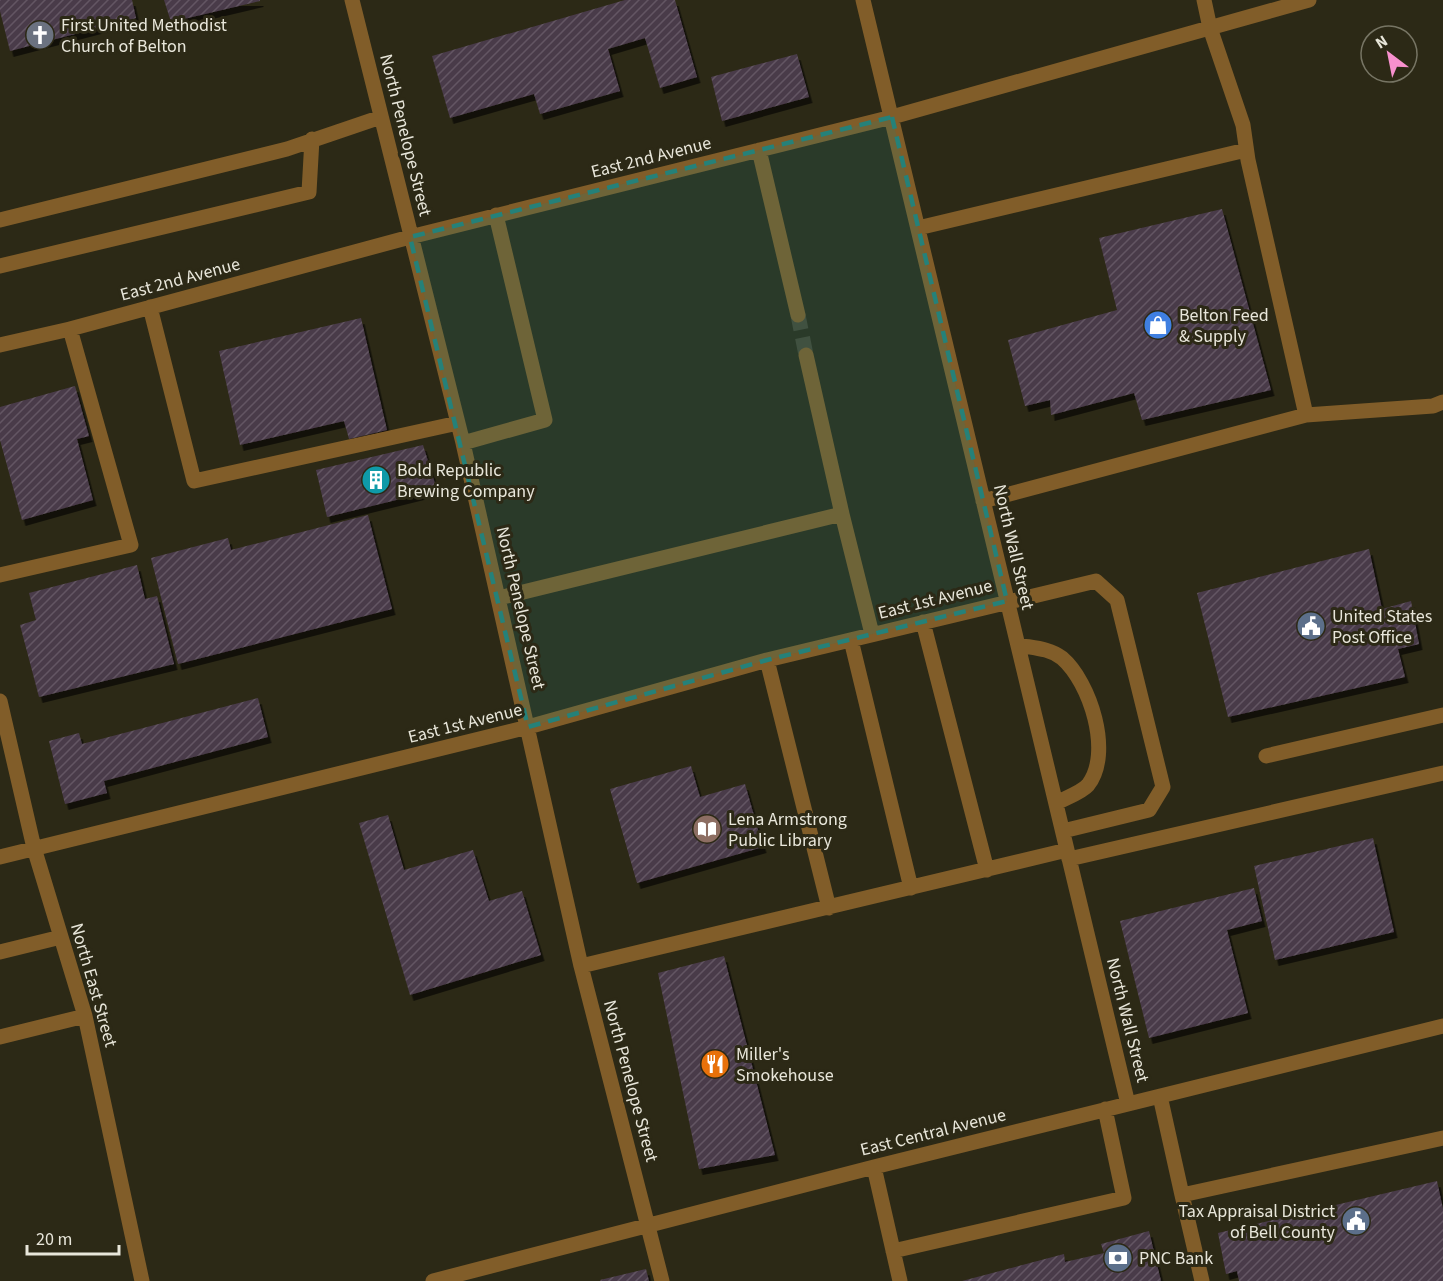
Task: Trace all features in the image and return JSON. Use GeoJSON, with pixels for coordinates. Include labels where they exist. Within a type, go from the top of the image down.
{"type":"FeatureCollection","features":[{"type":"Feature","properties":{"kind":"street","name":"North Penelope Street"},"geometry":{"type":"LineString","coordinates":[[352,0],[463,443],[581,966],[662,1281]]}},
{"type":"Feature","properties":{"kind":"street","name":"North Wall Street"},"geometry":{"type":"LineString","coordinates":[[863,0],[1128,1104]]}},
{"type":"Feature","properties":{"kind":"street"},"geometry":{"type":"LineString","coordinates":[[1204,0],[1210,28],[1243,125],[1246,150],[1306,415]]}},
{"type":"Feature","properties":{"kind":"street","name":"East 2nd Avenue"},"geometry":{"type":"LineString","coordinates":[[0,345],[70,329],[496,215],[892,117],[1309,0]]}},
{"type":"Feature","properties":{"kind":"street"},"geometry":{"type":"LineString","coordinates":[[0,220],[287,148],[381,117]]}},
{"type":"Feature","properties":{"kind":"street"},"geometry":{"type":"LineString","coordinates":[[0,266],[309,192],[312,139]]}},
{"type":"Feature","properties":{"kind":"street"},"geometry":{"type":"LineString","coordinates":[[759,150],[798,315]]}},
{"type":"Feature","properties":{"kind":"street"},"geometry":{"type":"LineString","coordinates":[[918,228],[1246,150]]}},
{"type":"Feature","properties":{"kind":"street"},"geometry":{"type":"LineString","coordinates":[[463,443],[545,420],[496,215]]}},
{"type":"Feature","properties":{"kind":"street"},"geometry":{"type":"LineString","coordinates":[[150,307],[194,481],[458,423]]}},
{"type":"Feature","properties":{"kind":"street"},"geometry":{"type":"LineString","coordinates":[[0,575],[131,545],[70,329]]}},
{"type":"Feature","properties":{"kind":"street"},"geometry":{"type":"LineString","coordinates":[[806,355],[872,634]]}},
{"type":"Feature","properties":{"kind":"street"},"geometry":{"type":"LineString","coordinates":[[983,501],[1306,415],[1433,406],[1443,402]]}},
{"type":"Feature","properties":{"kind":"street"},"geometry":{"type":"LineString","coordinates":[[499,598],[842,514]]}},
{"type":"Feature","properties":{"kind":"street","name":"East 1st Avenue"},"geometry":{"type":"LineString","coordinates":[[0,857],[528,727],[767,660],[1096,581],[1117,600],[1163,787],[1149,810],[1063,831]]}},
{"type":"Feature","properties":{"kind":"street"},"geometry":{"type":"LineString","coordinates":[[923,622],[987,870]]}},
{"type":"Feature","properties":{"kind":"street"},"geometry":{"type":"LineString","coordinates":[[851,640],[911,888]]}},
{"type":"Feature","properties":{"kind":"street"},"geometry":{"type":"LineString","coordinates":[[1018,645],[1046,649],[1061,657],[1076,673],[1086,691],[1098,734],[1099,755],[1095,773],[1086,787],[1056,803]]}},
{"type":"Feature","properties":{"kind":"street"},"geometry":{"type":"LineString","coordinates":[[767,660],[829,908]]}},
{"type":"Feature","properties":{"kind":"street","name":"North East Street"},"geometry":{"type":"LineString","coordinates":[[0,701],[34,848],[85,1016],[142,1281]]}},
{"type":"Feature","properties":{"kind":"street"},"geometry":{"type":"LineString","coordinates":[[1266,756],[1443,715]]}},
{"type":"Feature","properties":{"kind":"street"},"geometry":{"type":"LineString","coordinates":[[581,966],[987,870],[1068,855],[1443,773]]}},
{"type":"Feature","properties":{"kind":"street"},"geometry":{"type":"LineString","coordinates":[[0,952],[61,937]]}},
{"type":"Feature","properties":{"kind":"street"},"geometry":{"type":"LineString","coordinates":[[0,1037],[85,1016]]}},
{"type":"Feature","properties":{"kind":"street","name":"East Central Avenue"},"geometry":{"type":"LineString","coordinates":[[433,1281],[874,1167],[1443,1026]]}},
{"type":"Feature","properties":{"kind":"street"},"geometry":{"type":"LineString","coordinates":[[1160,1096],[1202,1281]]}},
{"type":"Feature","properties":{"kind":"street"},"geometry":{"type":"LineString","coordinates":[[893,1251],[1124,1198],[1105,1109]]}},
{"type":"Feature","properties":{"kind":"street"},"geometry":{"type":"LineString","coordinates":[[1182,1195],[1443,1138]]}},
{"type":"Feature","properties":{"kind":"street"},"geometry":{"type":"LineString","coordinates":[[874,1167],[900,1281]]}},
{"type":"Feature","properties":{"kind":"highlighted area"},"geometry":{"type":"Polygon","coordinates":[[[892,117],[1007,601],[767,660],[528,727],[410,237],[892,117]]]}},
{"type":"Feature","properties":{"kind":"building","name":"First United Methodist Church of Belton"},"geometry":{"type":"Polygon","coordinates":[[[0,0],[132,0],[136,18],[10,51],[0,11],[0,0]]]}},
{"type":"Feature","properties":{"kind":"building"},"geometry":{"type":"Polygon","coordinates":[[[164,0],[260,0],[260,1],[171,22],[164,0]]]}},
{"type":"Feature","properties":{"kind":"building"},"geometry":{"type":"Polygon","coordinates":[[[625,0],[675,0],[697,77],[660,88],[645,38],[608,49],[620,91],[540,114],[534,94],[450,118],[432,56],[625,0]]]}},
{"type":"Feature","properties":{"kind":"building"},"geometry":{"type":"Polygon","coordinates":[[[797,54],[809,97],[722,121],[711,77],[797,54]]]}},
{"type":"Feature","properties":{"kind":"building","name":"Belton Feed & Supply"},"geometry":{"type":"Polygon","coordinates":[[[1222,209],[1271,390],[1142,420],[1134,393],[1051,415],[1050,400],[1025,406],[1008,340],[1117,310],[1099,238],[1222,209]]]}},
{"type":"Feature","properties":{"kind":"building"},"geometry":{"type":"Polygon","coordinates":[[[361,318],[387,430],[349,439],[344,421],[240,445],[219,351],[361,318]]]}},
{"type":"Feature","properties":{"kind":"building"},"geometry":{"type":"Polygon","coordinates":[[[75,386],[89,436],[77,439],[93,500],[22,520],[0,440],[0,407],[75,386]]]}},
{"type":"Feature","properties":{"kind":"building","name":"Bold Republic Brewing Company"},"geometry":{"type":"Polygon","coordinates":[[[423,445],[437,490],[327,517],[316,470],[423,445]]]}},
{"type":"Feature","properties":{"kind":"building"},"geometry":{"type":"Polygon","coordinates":[[[368,515],[392,609],[178,664],[151,558],[228,538],[231,550],[368,515]]]}},
{"type":"Feature","properties":{"kind":"building","name":"United States Post Office"},"geometry":{"type":"Polygon","coordinates":[[[1369,549],[1382,609],[1411,601],[1419,644],[1398,649],[1405,677],[1228,717],[1197,593],[1369,549]]]}},
{"type":"Feature","properties":{"kind":"building"},"geometry":{"type":"Polygon","coordinates":[[[137,565],[145,599],[157,596],[174,664],[39,697],[20,625],[36,620],[29,593],[137,565]]]}},
{"type":"Feature","properties":{"kind":"building"},"geometry":{"type":"Polygon","coordinates":[[[258,698],[268,737],[104,781],[107,793],[65,804],[49,741],[79,733],[82,744],[258,698]]]}},
{"type":"Feature","properties":{"kind":"building"},"geometry":{"type":"Polygon","coordinates":[[[691,766],[700,797],[745,784],[763,847],[637,883],[610,789],[691,766]]]}},
{"type":"Feature","properties":{"kind":"building"},"geometry":{"type":"Polygon","coordinates":[[[388,815],[404,870],[473,850],[489,901],[522,891],[541,955],[410,995],[359,823],[388,815]]]}},
{"type":"Feature","properties":{"kind":"building"},"geometry":{"type":"Polygon","coordinates":[[[1373,838],[1394,932],[1275,960],[1254,866],[1373,838]]]}},
{"type":"Feature","properties":{"kind":"building"},"geometry":{"type":"Polygon","coordinates":[[[1254,888],[1262,921],[1227,930],[1248,1013],[1149,1038],[1120,921],[1254,888]]]}},
{"type":"Feature","properties":{"kind":"building","name":"Miller's Smokehouse"},"geometry":{"type":"Polygon","coordinates":[[[724,956],[775,1155],[699,1169],[658,973],[724,956]]]}},
{"type":"Feature","properties":{"kind":"building","name":"Tax Appraisal District of Bell County"},"geometry":{"type":"Polygon","coordinates":[[[1437,1181],[1443,1209],[1443,1281],[1239,1281],[1237,1271],[1226,1274],[1218,1233],[1437,1181]]]}},
{"type":"Feature","properties":{"kind":"building","name":"PNC Bank"},"geometry":{"type":"Polygon","coordinates":[[[1149,1231],[1161,1281],[962,1281],[1064,1254],[1065,1262],[1104,1253],[1101,1244],[1149,1231]]]}},
{"type":"Feature","properties":{"kind":"building"},"geometry":{"type":"Polygon","coordinates":[[[646,1269],[649,1281],[600,1280],[646,1269]]]}},
{"type":"Feature","properties":{"kind":"tunnel"},"geometry":{"type":"LineString","coordinates":[[798,315],[806,355]]}},
{"type":"Feature","properties":{"kind":"place","name":"First United Methodist Church of Belton"},"geometry":{"type":"Point","coordinates":[40,35]}},
{"type":"Feature","properties":{"kind":"place","name":"Belton Feed & Supply"},"geometry":{"type":"Point","coordinates":[1158,325]}},
{"type":"Feature","properties":{"kind":"place","name":"Bold Republic Brewing Company"},"geometry":{"type":"Point","coordinates":[376,480]}},
{"type":"Feature","properties":{"kind":"place","name":"United States Post Office"},"geometry":{"type":"Point","coordinates":[1311,626]}},
{"type":"Feature","properties":{"kind":"place","name":"Lena Armstrong Public Library"},"geometry":{"type":"Point","coordinates":[707,829]}},
{"type":"Feature","properties":{"kind":"place","name":"Miller's Smokehouse"},"geometry":{"type":"Point","coordinates":[715,1064]}},
{"type":"Feature","properties":{"kind":"place","name":"Tax Appraisal District of Bell County"},"geometry":{"type":"Point","coordinates":[1356,1221]}},
{"type":"Feature","properties":{"kind":"place","name":"PNC Bank"},"geometry":{"type":"Point","coordinates":[1118,1258]}}]}
